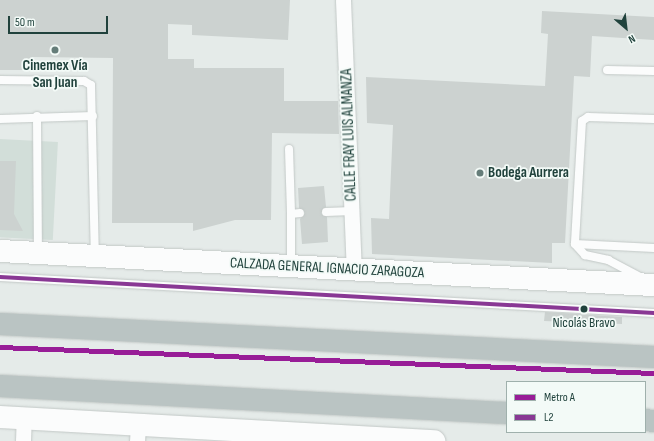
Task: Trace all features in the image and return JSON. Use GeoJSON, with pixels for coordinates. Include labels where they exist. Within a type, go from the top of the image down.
{"type":"FeatureCollection","features":[{"type":"Feature","properties":{"kind":"highway"},"geometry":{"type":"LineString","coordinates":[[0,324],[654,357]]}},
{"type":"Feature","properties":{"kind":"highway"},"geometry":{"type":"LineString","coordinates":[[0,386],[506,413]]}},
{"type":"Feature","properties":{"kind":"main road","name":"CALZADA GENERAL IGNACIO ZARAGOZA"},"geometry":{"type":"LineString","coordinates":[[0,251],[654,285]]}},
{"type":"Feature","properties":{"kind":"main road"},"geometry":{"type":"LineString","coordinates":[[0,417],[24,418],[137,433],[198,432],[293,437],[434,441]]}},
{"type":"Feature","properties":{"kind":"street","name":"CALLE FRAY LUIS ALMANZA"},"geometry":{"type":"LineString","coordinates":[[343,0],[354,269]]}},
{"type":"Feature","properties":{"kind":"street"},"geometry":{"type":"LineString","coordinates":[[23,441],[24,418]]}},
{"type":"Feature","properties":{"kind":"lane"},"geometry":{"type":"LineString","coordinates":[[607,70],[654,71]]}},
{"type":"Feature","properties":{"kind":"lane"},"geometry":{"type":"LineString","coordinates":[[0,80],[88,82],[92,89],[95,255]]}},
{"type":"Feature","properties":{"kind":"lane"},"geometry":{"type":"LineString","coordinates":[[0,119],[38,116],[93,116]]}},
{"type":"Feature","properties":{"kind":"lane"},"geometry":{"type":"LineString","coordinates":[[38,116],[38,253]]}},
{"type":"Feature","properties":{"kind":"lane"},"geometry":{"type":"LineString","coordinates":[[654,118],[585,118],[581,125],[575,244],[585,255],[620,265],[654,285]]}},
{"type":"Feature","properties":{"kind":"lane"},"geometry":{"type":"LineString","coordinates":[[289,149],[295,214],[291,267]]}},
{"type":"Feature","properties":{"kind":"lane"},"geometry":{"type":"LineString","coordinates":[[326,212],[352,211]]}},
{"type":"Feature","properties":{"kind":"lane"},"geometry":{"type":"LineString","coordinates":[[575,244],[654,248]]}},
{"type":"Feature","properties":{"kind":"lane"},"geometry":{"type":"LineString","coordinates":[[0,277],[654,313]]}},
{"type":"Feature","properties":{"kind":"shaded area"},"geometry":{"type":"Polygon","coordinates":[[[0,139],[58,142],[53,240],[0,237],[0,139]]]}},
{"type":"Feature","properties":{"kind":"building"},"geometry":{"type":"Polygon","coordinates":[[[0,0],[290,0],[288,40],[192,35],[192,25],[168,24],[168,59],[194,59],[194,68],[284,68],[284,101],[338,101],[339,134],[272,133],[271,220],[235,220],[193,231],[193,223],[112,223],[113,58],[32,57],[32,70],[0,70],[0,0]]]}},
{"type":"Feature","properties":{"kind":"building","name":"Bodega Aurrera"},"geometry":{"type":"Polygon","coordinates":[[[542,11],[654,17],[654,40],[592,36],[590,77],[574,76],[565,243],[552,243],[552,263],[372,254],[371,218],[389,219],[393,125],[367,123],[366,77],[545,86],[548,34],[541,33],[542,11]]]}},
{"type":"Feature","properties":{"kind":"building"},"geometry":{"type":"Polygon","coordinates":[[[0,161],[16,161],[14,214],[23,231],[0,230],[0,161]]]}},
{"type":"Feature","properties":{"kind":"building"},"geometry":{"type":"Polygon","coordinates":[[[324,186],[326,207],[321,213],[327,217],[328,242],[302,244],[300,219],[305,213],[299,208],[298,188],[324,186]]]}},
{"type":"Feature","properties":{"kind":"building"},"geometry":{"type":"Polygon","coordinates":[[[545,312],[622,317],[622,324],[544,321],[545,312]]]}},
{"type":"Feature","properties":{"kind":"metro line","name":"A"},"geometry":{"type":"LineString","coordinates":[[0,347],[654,373]]}},
{"type":"Feature","properties":{"kind":"transit line","name":"L2"},"geometry":{"type":"LineString","coordinates":[[0,277],[654,313]]}},
{"type":"Feature","properties":{"kind":"place","name":"Cinemex Vía San Juan"},"geometry":{"type":"Point","coordinates":[55,50]}},
{"type":"Feature","properties":{"kind":"place","name":"Bodega Aurrera"},"geometry":{"type":"Point","coordinates":[480,173]}},
{"type":"Feature","properties":{"kind":"place","name":"Nicolás Bravo"},"geometry":{"type":"Point","coordinates":[584,309]}}]}
